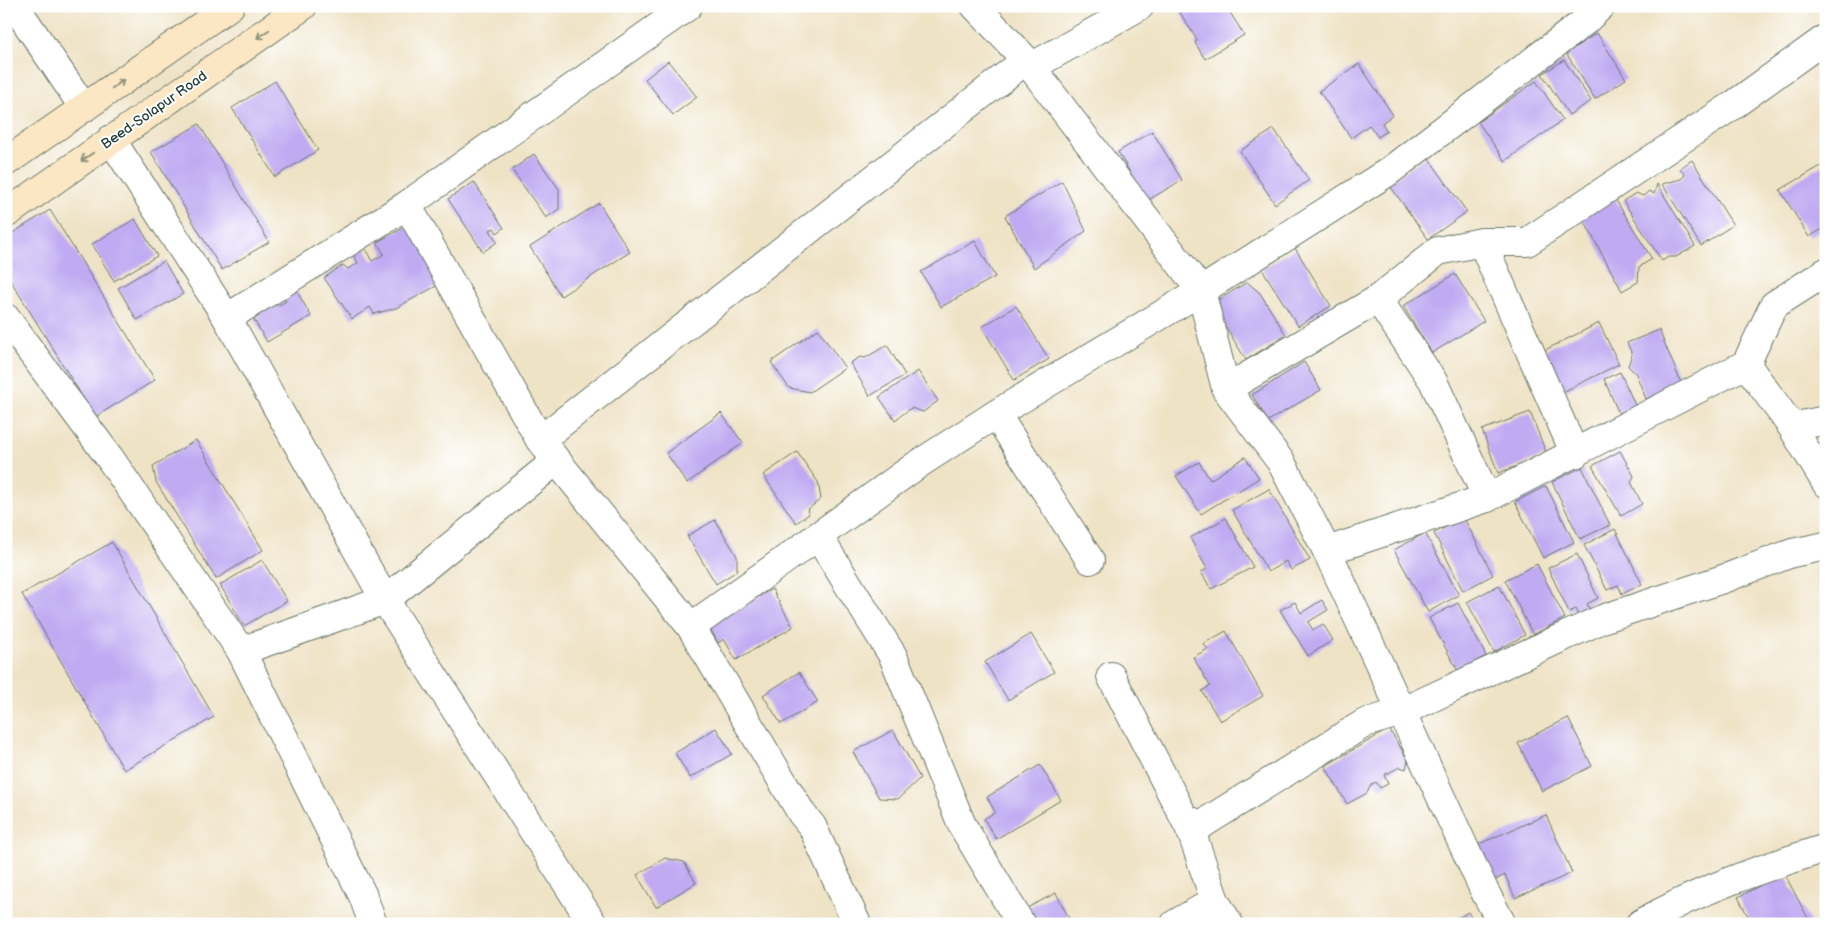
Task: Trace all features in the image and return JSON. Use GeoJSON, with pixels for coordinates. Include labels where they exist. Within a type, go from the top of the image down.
{"type":"FeatureCollection","features":[{"type":"Feature","properties":{"kind":"main road"},"geometry":{"type":"LineString","coordinates":[[6,162],[230,6]]}},
{"type":"Feature","properties":{"kind":"main road","name":"Beed-Solapur Road"},"geometry":{"type":"LineString","coordinates":[[6,214],[303,6]]}},
{"type":"Feature","properties":{"kind":"street"},"geometry":{"type":"LineString","coordinates":[[15,6],[84,108]]}},
{"type":"Feature","properties":{"kind":"street"},"geometry":{"type":"LineString","coordinates":[[227,318],[407,205],[688,6]]}},
{"type":"Feature","properties":{"kind":"street"},"geometry":{"type":"LineString","coordinates":[[975,6],[1029,63],[1201,291],[1226,389],[1280,462],[1327,551],[1502,924]]}},
{"type":"Feature","properties":{"kind":"street"},"geometry":{"type":"LineString","coordinates":[[540,440],[1029,63],[1140,6]]}},
{"type":"Feature","properties":{"kind":"street"},"geometry":{"type":"LineString","coordinates":[[692,626],[917,465],[996,414],[1201,291],[1388,172],[1584,22],[1602,6]]}},
{"type":"Feature","properties":{"kind":"street"},"geometry":{"type":"LineString","coordinates":[[1226,389],[1378,299],[1438,250],[1482,242],[1527,242],[1732,106],[1826,38]]}},
{"type":"Feature","properties":{"kind":"street"},"geometry":{"type":"LineString","coordinates":[[111,139],[227,318],[385,600],[593,924]]}},
{"type":"Feature","properties":{"kind":"street"},"geometry":{"type":"LineString","coordinates":[[407,205],[540,440],[692,626],[802,814],[812,826],[857,924]]}},
{"type":"Feature","properties":{"kind":"street"},"geometry":{"type":"LineString","coordinates":[[1482,242],[1575,454]]}},
{"type":"Feature","properties":{"kind":"street"},"geometry":{"type":"LineString","coordinates":[[1327,551],[1487,498],[1746,364],[1774,305],[1826,272]]}},
{"type":"Feature","properties":{"kind":"street"},"geometry":{"type":"LineString","coordinates":[[1378,299],[1433,381],[1487,498]]}},
{"type":"Feature","properties":{"kind":"street"},"geometry":{"type":"LineString","coordinates":[[6,318],[109,457],[241,651],[363,896],[373,924]]}},
{"type":"Feature","properties":{"kind":"street"},"geometry":{"type":"LineString","coordinates":[[1746,364],[1792,427],[1826,482]]}},
{"type":"Feature","properties":{"kind":"street"},"geometry":{"type":"LineString","coordinates":[[996,414],[1090,560]]}},
{"type":"Feature","properties":{"kind":"street"},"geometry":{"type":"LineString","coordinates":[[1792,427],[1826,420]]}},
{"type":"Feature","properties":{"kind":"street"},"geometry":{"type":"LineString","coordinates":[[241,651],[385,600],[552,464],[557,462]]}},
{"type":"Feature","properties":{"kind":"street"},"geometry":{"type":"LineString","coordinates":[[818,536],[893,656],[962,825],[1022,924]]}},
{"type":"Feature","properties":{"kind":"street"},"geometry":{"type":"LineString","coordinates":[[1191,826],[1365,723],[1401,712],[1602,619],[1723,579],[1792,553],[1826,546]]}},
{"type":"Feature","properties":{"kind":"street"},"geometry":{"type":"LineString","coordinates":[[1111,676],[1191,826],[1214,901],[1229,924]]}},
{"type":"Feature","properties":{"kind":"street"},"geometry":{"type":"LineString","coordinates":[[1640,924],[1658,913],[1768,866],[1826,848]]}},
{"type":"Feature","properties":{"kind":"street"},"geometry":{"type":"LineString","coordinates":[[1175,924],[1214,901]]}},
{"type":"Feature","properties":{"kind":"building"},"geometry":{"type":"Polygon","coordinates":[[[1176,6],[1226,6],[1244,35],[1205,59],[1195,43],[1197,40],[1176,6]]]}},
{"type":"Feature","properties":{"kind":"building"},"geometry":{"type":"Polygon","coordinates":[[[1597,33],[1626,79],[1595,99],[1566,53],[1597,33]]]}},
{"type":"Feature","properties":{"kind":"building"},"geometry":{"type":"Polygon","coordinates":[[[1564,60],[1591,101],[1569,115],[1542,74],[1564,60]]]}},
{"type":"Feature","properties":{"kind":"building"},"geometry":{"type":"Polygon","coordinates":[[[668,61],[697,97],[673,115],[645,79],[668,61]]]}},
{"type":"Feature","properties":{"kind":"building"},"geometry":{"type":"Polygon","coordinates":[[[1359,64],[1393,115],[1382,123],[1387,131],[1378,137],[1369,125],[1351,138],[1319,91],[1359,64]]]}},
{"type":"Feature","properties":{"kind":"building"},"geometry":{"type":"Polygon","coordinates":[[[275,81],[318,150],[275,177],[232,108],[275,81]]]}},
{"type":"Feature","properties":{"kind":"building"},"geometry":{"type":"Polygon","coordinates":[[[1536,81],[1563,120],[1505,161],[1478,122],[1536,81]]]}},
{"type":"Feature","properties":{"kind":"building"},"geometry":{"type":"Polygon","coordinates":[[[199,124],[269,242],[222,270],[151,152],[199,124]]]}},
{"type":"Feature","properties":{"kind":"building"},"geometry":{"type":"Polygon","coordinates":[[[1274,129],[1309,180],[1275,204],[1240,151],[1274,129]]]}},
{"type":"Feature","properties":{"kind":"building"},"geometry":{"type":"Polygon","coordinates":[[[1152,131],[1182,180],[1147,201],[1118,152],[1152,131]]]}},
{"type":"Feature","properties":{"kind":"building"},"geometry":{"type":"Polygon","coordinates":[[[534,154],[559,189],[559,209],[546,218],[512,170],[534,154]]]}},
{"type":"Feature","properties":{"kind":"building"},"geometry":{"type":"Polygon","coordinates":[[[1427,156],[1467,212],[1428,239],[1388,183],[1427,156]]]}},
{"type":"Feature","properties":{"kind":"building"},"geometry":{"type":"Polygon","coordinates":[[[1692,160],[1733,225],[1701,246],[1662,184],[1681,179],[1685,175],[1680,168],[1692,160]]]}},
{"type":"Feature","properties":{"kind":"building"},"geometry":{"type":"Polygon","coordinates":[[[1826,163],[1826,227],[1809,237],[1780,190],[1826,163]]]}},
{"type":"Feature","properties":{"kind":"building"},"geometry":{"type":"Polygon","coordinates":[[[1062,181],[1086,231],[1034,268],[1005,216],[1062,181]]]}},
{"type":"Feature","properties":{"kind":"building"},"geometry":{"type":"Polygon","coordinates":[[[474,182],[504,228],[497,233],[494,228],[490,230],[497,242],[483,252],[448,199],[474,182]]]}},
{"type":"Feature","properties":{"kind":"building"},"geometry":{"type":"Polygon","coordinates":[[[1657,184],[1695,246],[1676,257],[1668,257],[1662,261],[1623,201],[1636,193],[1643,196],[1649,191],[1654,194],[1657,184]]]}},
{"type":"Feature","properties":{"kind":"building"},"geometry":{"type":"Polygon","coordinates":[[[1614,197],[1652,259],[1639,267],[1638,282],[1622,291],[1582,217],[1614,197]]]}},
{"type":"Feature","properties":{"kind":"building"},"geometry":{"type":"Polygon","coordinates":[[[599,203],[630,252],[561,296],[530,247],[599,203]]]}},
{"type":"Feature","properties":{"kind":"building"},"geometry":{"type":"Polygon","coordinates":[[[50,210],[155,380],[95,417],[6,273],[6,237],[50,210]]]}},
{"type":"Feature","properties":{"kind":"building"},"geometry":{"type":"Polygon","coordinates":[[[135,219],[157,256],[114,281],[92,244],[135,219]]]}},
{"type":"Feature","properties":{"kind":"building"},"geometry":{"type":"Polygon","coordinates":[[[412,223],[440,284],[396,308],[374,314],[370,307],[352,319],[324,278],[343,265],[348,269],[358,263],[352,253],[364,247],[372,261],[384,254],[377,242],[412,223]]]}},
{"type":"Feature","properties":{"kind":"building"},"geometry":{"type":"Polygon","coordinates":[[[975,241],[995,277],[941,307],[921,272],[975,241]]]}},
{"type":"Feature","properties":{"kind":"building"},"geometry":{"type":"Polygon","coordinates":[[[1295,248],[1331,306],[1298,326],[1262,269],[1295,248]]]}},
{"type":"Feature","properties":{"kind":"building"},"geometry":{"type":"Polygon","coordinates":[[[164,261],[183,294],[137,320],[118,288],[164,261]]]}},
{"type":"Feature","properties":{"kind":"building"},"geometry":{"type":"Polygon","coordinates":[[[1455,274],[1484,321],[1432,353],[1403,306],[1455,274]]]}},
{"type":"Feature","properties":{"kind":"building"},"geometry":{"type":"Polygon","coordinates":[[[1247,282],[1260,293],[1286,335],[1246,360],[1212,304],[1247,282]]]}},
{"type":"Feature","properties":{"kind":"building"},"geometry":{"type":"Polygon","coordinates":[[[295,288],[311,316],[267,342],[254,320],[259,316],[257,312],[273,302],[277,306],[286,301],[283,295],[295,288]]]}},
{"type":"Feature","properties":{"kind":"building"},"geometry":{"type":"Polygon","coordinates":[[[1016,306],[1049,359],[1014,380],[982,327],[1016,306]]]}},
{"type":"Feature","properties":{"kind":"building"},"geometry":{"type":"Polygon","coordinates":[[[1599,323],[1619,364],[1563,392],[1543,351],[1599,323]]]}},
{"type":"Feature","properties":{"kind":"building"},"geometry":{"type":"Polygon","coordinates":[[[818,329],[845,368],[810,392],[789,388],[771,362],[818,329]]]}},
{"type":"Feature","properties":{"kind":"building"},"geometry":{"type":"Polygon","coordinates":[[[1659,330],[1682,385],[1646,399],[1636,374],[1628,366],[1632,354],[1627,343],[1659,330]]]}},
{"type":"Feature","properties":{"kind":"building"},"geometry":{"type":"Polygon","coordinates":[[[887,345],[905,375],[870,396],[850,363],[860,357],[865,358],[887,345]]]}},
{"type":"Feature","properties":{"kind":"building"},"geometry":{"type":"Polygon","coordinates":[[[1304,362],[1321,390],[1268,421],[1252,395],[1304,362]]]}},
{"type":"Feature","properties":{"kind":"building"},"geometry":{"type":"Polygon","coordinates":[[[918,371],[938,401],[923,412],[911,408],[895,420],[879,397],[918,371]]]}},
{"type":"Feature","properties":{"kind":"building"},"geometry":{"type":"Polygon","coordinates":[[[1620,372],[1636,407],[1619,414],[1604,379],[1620,372]]]}},
{"type":"Feature","properties":{"kind":"building"},"geometry":{"type":"Polygon","coordinates":[[[1530,412],[1547,455],[1498,473],[1482,430],[1530,412]]]}},
{"type":"Feature","properties":{"kind":"building"},"geometry":{"type":"Polygon","coordinates":[[[721,413],[743,443],[687,483],[666,453],[721,413]]]}},
{"type":"Feature","properties":{"kind":"building"},"geometry":{"type":"Polygon","coordinates":[[[196,440],[263,550],[216,579],[156,482],[153,466],[196,440]]]}},
{"type":"Feature","properties":{"kind":"building"},"geometry":{"type":"Polygon","coordinates":[[[1620,451],[1634,476],[1631,482],[1642,504],[1621,516],[1592,466],[1620,451]]]}},
{"type":"Feature","properties":{"kind":"building"},"geometry":{"type":"Polygon","coordinates":[[[797,452],[818,482],[821,499],[807,510],[809,514],[796,523],[763,475],[797,452]]]}},
{"type":"Feature","properties":{"kind":"building"},"geometry":{"type":"Polygon","coordinates":[[[1245,457],[1259,478],[1201,514],[1176,476],[1199,462],[1210,480],[1245,457]]]}},
{"type":"Feature","properties":{"kind":"building"},"geometry":{"type":"Polygon","coordinates":[[[1582,467],[1610,525],[1580,539],[1552,482],[1582,467]]]}},
{"type":"Feature","properties":{"kind":"building"},"geometry":{"type":"Polygon","coordinates":[[[1546,486],[1574,542],[1543,558],[1515,502],[1546,486]]]}},
{"type":"Feature","properties":{"kind":"building"},"geometry":{"type":"Polygon","coordinates":[[[1269,489],[1310,560],[1291,570],[1286,561],[1268,572],[1232,510],[1269,489]]]}},
{"type":"Feature","properties":{"kind":"building"},"geometry":{"type":"Polygon","coordinates":[[[1226,518],[1253,567],[1211,589],[1201,572],[1207,569],[1190,538],[1226,518]]]}},
{"type":"Feature","properties":{"kind":"building"},"geometry":{"type":"Polygon","coordinates":[[[1464,518],[1493,575],[1463,591],[1434,533],[1464,518]]]}},
{"type":"Feature","properties":{"kind":"building"},"geometry":{"type":"Polygon","coordinates":[[[715,520],[737,556],[737,571],[716,584],[687,536],[715,520]]]}},
{"type":"Feature","properties":{"kind":"building"},"geometry":{"type":"Polygon","coordinates":[[[1615,529],[1642,584],[1622,594],[1618,585],[1607,590],[1584,545],[1615,529]]]}},
{"type":"Feature","properties":{"kind":"building"},"geometry":{"type":"Polygon","coordinates":[[[1425,533],[1459,595],[1428,612],[1394,550],[1425,533]]]}},
{"type":"Feature","properties":{"kind":"building"},"geometry":{"type":"Polygon","coordinates":[[[112,542],[214,717],[124,770],[22,594],[112,542]]]}},
{"type":"Feature","properties":{"kind":"building"},"geometry":{"type":"Polygon","coordinates":[[[1577,554],[1598,598],[1587,604],[1592,614],[1581,620],[1576,609],[1569,612],[1548,568],[1577,554]]]}},
{"type":"Feature","properties":{"kind":"building"},"geometry":{"type":"Polygon","coordinates":[[[262,560],[287,601],[244,626],[220,585],[262,560]]]}},
{"type":"Feature","properties":{"kind":"building"},"geometry":{"type":"Polygon","coordinates":[[[1537,564],[1565,618],[1533,635],[1505,580],[1537,564]]]}},
{"type":"Feature","properties":{"kind":"building"},"geometry":{"type":"Polygon","coordinates":[[[1499,585],[1525,635],[1494,652],[1467,602],[1499,585]]]}},
{"type":"Feature","properties":{"kind":"building"},"geometry":{"type":"Polygon","coordinates":[[[772,589],[793,627],[736,660],[724,639],[718,643],[708,625],[772,589]]]}},
{"type":"Feature","properties":{"kind":"building"},"geometry":{"type":"Polygon","coordinates":[[[1322,600],[1328,610],[1308,622],[1313,630],[1323,624],[1333,640],[1308,656],[1280,610],[1295,602],[1301,613],[1322,600]]]}},
{"type":"Feature","properties":{"kind":"building"},"geometry":{"type":"Polygon","coordinates":[[[1458,603],[1486,656],[1458,671],[1429,618],[1458,603]]]}},
{"type":"Feature","properties":{"kind":"building"},"geometry":{"type":"Polygon","coordinates":[[[1226,631],[1263,696],[1220,721],[1202,691],[1210,686],[1193,657],[1208,649],[1203,644],[1226,631]]]}},
{"type":"Feature","properties":{"kind":"building"},"geometry":{"type":"Polygon","coordinates":[[[1031,634],[1054,672],[1008,700],[985,662],[1031,634]]]}},
{"type":"Feature","properties":{"kind":"building"},"geometry":{"type":"Polygon","coordinates":[[[799,672],[818,702],[781,724],[763,695],[799,672]]]}},
{"type":"Feature","properties":{"kind":"building"},"geometry":{"type":"Polygon","coordinates":[[[1568,718],[1592,766],[1542,791],[1518,743],[1568,718]]]}},
{"type":"Feature","properties":{"kind":"building"},"geometry":{"type":"Polygon","coordinates":[[[716,728],[732,754],[690,778],[675,753],[716,728]]]}},
{"type":"Feature","properties":{"kind":"building"},"geometry":{"type":"Polygon","coordinates":[[[1389,729],[1408,760],[1406,769],[1400,767],[1384,775],[1388,784],[1380,788],[1376,782],[1371,785],[1367,793],[1347,804],[1325,766],[1389,729]]]}},
{"type":"Feature","properties":{"kind":"building"},"geometry":{"type":"Polygon","coordinates":[[[893,730],[920,778],[898,799],[879,798],[853,752],[893,730]]]}},
{"type":"Feature","properties":{"kind":"building"},"geometry":{"type":"Polygon","coordinates":[[[1040,765],[1061,800],[996,839],[984,819],[995,812],[987,797],[1040,765]]]}},
{"type":"Feature","properties":{"kind":"building"},"geometry":{"type":"Polygon","coordinates":[[[1546,815],[1572,873],[1515,898],[1505,875],[1495,880],[1479,844],[1546,815]]]}},
{"type":"Feature","properties":{"kind":"building"},"geometry":{"type":"Polygon","coordinates":[[[665,858],[684,862],[696,883],[656,907],[637,875],[665,858]]]}},
{"type":"Feature","properties":{"kind":"building"},"geometry":{"type":"Polygon","coordinates":[[[1784,873],[1811,924],[1752,924],[1738,897],[1784,873]]]}},
{"type":"Feature","properties":{"kind":"building"},"geometry":{"type":"Polygon","coordinates":[[[1056,893],[1072,924],[1035,924],[1027,908],[1056,893]]]}},
{"type":"Feature","properties":{"kind":"building"},"geometry":{"type":"Polygon","coordinates":[[[1468,912],[1475,924],[1455,924],[1453,921],[1468,912]]]}}]}
